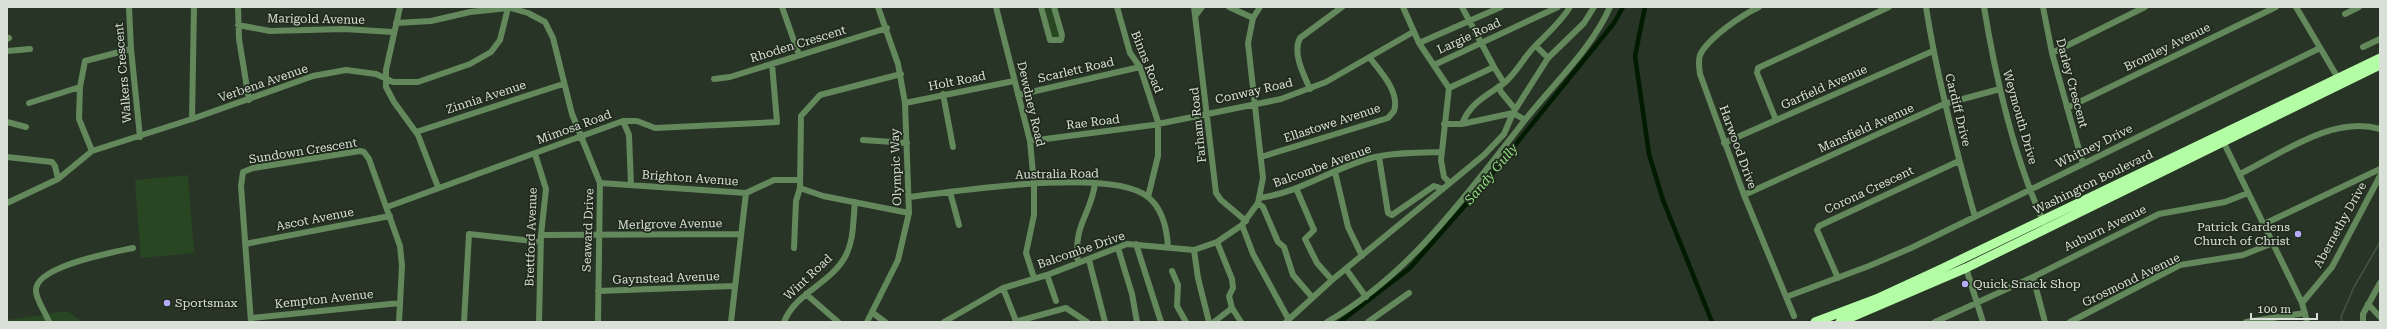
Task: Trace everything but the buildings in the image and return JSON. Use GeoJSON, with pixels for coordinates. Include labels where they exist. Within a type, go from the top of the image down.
{"type":"FeatureCollection","features":[{"type":"Feature","properties":{"kind":"highway","name":"Washington Boulevard"},"geometry":{"type":"LineString","coordinates":[[1822,321],[1876,299],[2380,58]]}},
{"type":"Feature","properties":{"kind":"highway","name":"Washington Boulevard"},"geometry":{"type":"LineString","coordinates":[[1840,322],[1966,268],[2223,141],[2380,66]]}},
{"type":"Feature","properties":{"kind":"street","name":"Walkers Crescent"},"geometry":{"type":"LineString","coordinates":[[129,7],[131,49],[140,137]]}},
{"type":"Feature","properties":{"kind":"street"},"geometry":{"type":"LineString","coordinates":[[192,119],[194,7]]}},
{"type":"Feature","properties":{"kind":"street"},"geometry":{"type":"LineString","coordinates":[[238,7],[238,26],[249,100]]}},
{"type":"Feature","properties":{"kind":"street"},"geometry":{"type":"LineString","coordinates":[[400,7],[393,32],[385,78],[389,96],[416,132],[438,187]]}},
{"type":"Feature","properties":{"kind":"street"},"geometry":{"type":"LineString","coordinates":[[396,23],[431,22],[476,11],[508,7]]}},
{"type":"Feature","properties":{"kind":"street","name":"Verbena Avenue"},"geometry":{"type":"LineString","coordinates":[[7,203],[58,179],[92,151],[140,137],[249,100],[313,76],[346,70],[376,74],[393,82],[418,82],[470,64],[491,52],[500,40],[508,7]]}},
{"type":"Feature","properties":{"kind":"street","name":"Seaward Drive"},"geometry":{"type":"LineString","coordinates":[[508,7],[528,13],[545,22],[552,38],[572,114],[600,183],[598,236],[598,322]]}},
{"type":"Feature","properties":{"kind":"street"},"geometry":{"type":"LineString","coordinates":[[782,7],[799,55]]}},
{"type":"Feature","properties":{"kind":"street","name":"Olympic Way"},"geometry":{"type":"LineString","coordinates":[[867,322],[873,313],[900,254],[909,213],[905,103],[901,74],[887,28],[878,7]]}},
{"type":"Feature","properties":{"kind":"street","name":"Dewdney Road"},"geometry":{"type":"LineString","coordinates":[[996,7],[1030,141],[1034,184],[1034,215],[1026,253],[1034,278]]}},
{"type":"Feature","properties":{"kind":"street"},"geometry":{"type":"LineString","coordinates":[[1041,7],[1046,32],[1050,40],[1056,42],[1061,40],[1062,35],[1054,7]]}},
{"type":"Feature","properties":{"kind":"street","name":"Binns Road"},"geometry":{"type":"LineString","coordinates":[[1117,7],[1130,53],[1140,67],[1158,122],[1158,156],[1148,197]]}},
{"type":"Feature","properties":{"kind":"street","name":"Farham Road"},"geometry":{"type":"LineString","coordinates":[[1194,7],[1208,113],[1216,193],[1244,223]]}},
{"type":"Feature","properties":{"kind":"street"},"geometry":{"type":"LineString","coordinates":[[1196,15],[1202,7]]}},
{"type":"Feature","properties":{"kind":"street"},"geometry":{"type":"LineString","coordinates":[[1229,7],[1253,18]]}},
{"type":"Feature","properties":{"kind":"street","name":"Balcombe Drive"},"geometry":{"type":"LineString","coordinates":[[944,322],[1003,288],[1047,275],[1127,244],[1168,246],[1194,250],[1217,242],[1244,223],[1258,200],[1263,178],[1262,157],[1254,104],[1248,43],[1253,18],[1260,7]]}},
{"type":"Feature","properties":{"kind":"street"},"geometry":{"type":"LineString","coordinates":[[1310,89],[1297,51],[1300,38],[1342,7]]}},
{"type":"Feature","properties":{"kind":"street"},"geometry":{"type":"LineString","coordinates":[[1403,7],[1419,43],[1449,88],[1441,152],[1444,177],[1450,184]]}},
{"type":"Feature","properties":{"kind":"street"},"geometry":{"type":"LineString","coordinates":[[1462,7],[1494,67],[1501,84],[1501,92],[1514,111],[1525,120]]}},
{"type":"Feature","properties":{"kind":"street"},"geometry":{"type":"LineString","coordinates":[[1419,43],[1501,7]]}},
{"type":"Feature","properties":{"kind":"street","name":"Largie Road"},"geometry":{"type":"LineString","coordinates":[[1434,65],[1480,42],[1558,7]]}},
{"type":"Feature","properties":{"kind":"street"},"geometry":{"type":"LineString","coordinates":[[1462,124],[1466,114],[1474,103],[1501,84],[1554,28],[1570,7]]}},
{"type":"Feature","properties":{"kind":"street"},"geometry":{"type":"LineString","coordinates":[[1244,223],[1253,254],[1287,321],[1332,280],[1484,155],[1504,134],[1514,111],[1548,58],[1584,23],[1594,7]]}},
{"type":"Feature","properties":{"kind":"street"},"geometry":{"type":"LineString","coordinates":[[1327,322],[1366,297],[1397,270],[1432,234],[1491,165],[1525,120],[1587,44],[1610,7]]}},
{"type":"Feature","properties":{"kind":"street","name":"Harwood Drive"},"geometry":{"type":"LineString","coordinates":[[1759,7],[1713,38],[1700,54],[1698,64],[1700,74],[1724,143],[1794,316]]}},
{"type":"Feature","properties":{"kind":"street"},"geometry":{"type":"LineString","coordinates":[[1776,120],[1757,73],[1758,68],[1889,7]]}},
{"type":"Feature","properties":{"kind":"street","name":"Cardiff Drive"},"geometry":{"type":"LineString","coordinates":[[1926,7],[1944,104],[1975,217]]}},
{"type":"Feature","properties":{"kind":"street","name":"Weymouth Drive"},"geometry":{"type":"LineString","coordinates":[[1984,7],[1992,56],[2000,89],[2029,190],[2047,229]]}},
{"type":"Feature","properties":{"kind":"street","name":"Darley Crescent"},"geometry":{"type":"LineString","coordinates":[[2043,7],[2052,53],[2083,164]]}},
{"type":"Feature","properties":{"kind":"street"},"geometry":{"type":"LineString","coordinates":[[2052,53],[2146,7]]}},
{"type":"Feature","properties":{"kind":"street","name":"Bromley Avenue"},"geometry":{"type":"LineString","coordinates":[[2067,108],[2276,7]]}},
{"type":"Feature","properties":{"kind":"street"},"geometry":{"type":"LineString","coordinates":[[2296,7],[2338,78]]}},
{"type":"Feature","properties":{"kind":"street"},"geometry":{"type":"LineString","coordinates":[[2345,14],[2359,7]]}},
{"type":"Feature","properties":{"kind":"street","name":"Marigold Avenue"},"geometry":{"type":"LineString","coordinates":[[238,26],[270,31],[344,29],[393,32]]}},
{"type":"Feature","properties":{"kind":"street","name":"Rhoden Crescent"},"geometry":{"type":"LineString","coordinates":[[714,80],[730,77],[887,28]]}},
{"type":"Feature","properties":{"kind":"street","name":"Conway Road"},"geometry":{"type":"LineString","coordinates":[[1158,122],[1281,99],[1310,89],[1370,58],[1413,32]]}},
{"type":"Feature","properties":{"kind":"street"},"geometry":{"type":"LineString","coordinates":[[2363,47],[2380,39]]}},
{"type":"Feature","properties":{"kind":"street"},"geometry":{"type":"LineString","coordinates":[[1536,46],[1548,58]]}},
{"type":"Feature","properties":{"kind":"street","name":"Whitney Drive"},"geometry":{"type":"LineString","coordinates":[[1786,297],[1904,251],[2320,48]]}},
{"type":"Feature","properties":{"kind":"street"},"geometry":{"type":"LineString","coordinates":[[7,51],[30,49]]}},
{"type":"Feature","properties":{"kind":"street"},"geometry":{"type":"LineString","coordinates":[[92,151],[78,119],[80,87],[84,64],[88,59],[131,49]]}},
{"type":"Feature","properties":{"kind":"street","name":"Garfield Avenue"},"geometry":{"type":"LineString","coordinates":[[1724,143],[1933,51]]}},
{"type":"Feature","properties":{"kind":"street","name":"Ellastowe Avenue"},"geometry":{"type":"LineString","coordinates":[[1262,157],[1388,118],[1394,111],[1396,105],[1394,96],[1385,77],[1370,58]]}},
{"type":"Feature","properties":{"kind":"street","name":"Mimosa Road"},"geometry":{"type":"LineString","coordinates":[[387,207],[438,187],[535,154],[623,121],[637,121],[655,128],[776,122],[775,90],[772,64]]}},
{"type":"Feature","properties":{"kind":"street","name":"Scarlett Road"},"geometry":{"type":"LineString","coordinates":[[1018,95],[1140,67]]}},
{"type":"Feature","properties":{"kind":"street"},"geometry":{"type":"LineString","coordinates":[[1449,88],[1494,67]]}},
{"type":"Feature","properties":{"kind":"street"},"geometry":{"type":"LineString","coordinates":[[794,248],[796,201],[800,188],[801,116],[820,95],[901,74]]}},
{"type":"Feature","properties":{"kind":"street","name":"Holt Road"},"geometry":{"type":"LineString","coordinates":[[905,103],[943,94],[1014,81]]}},
{"type":"Feature","properties":{"kind":"street","name":"Zinnia Avenue"},"geometry":{"type":"LineString","coordinates":[[416,132],[563,84]]}},
{"type":"Feature","properties":{"kind":"street"},"geometry":{"type":"LineString","coordinates":[[29,103],[80,87]]}},
{"type":"Feature","properties":{"kind":"street","name":"Mansfield Avenue"},"geometry":{"type":"LineString","coordinates":[[1744,195],[1944,104],[2000,89]]}},
{"type":"Feature","properties":{"kind":"street"},"geometry":{"type":"LineString","coordinates":[[943,94],[953,147]]}},
{"type":"Feature","properties":{"kind":"street"},"geometry":{"type":"LineString","coordinates":[[1444,124],[1462,124],[1514,111]]}},
{"type":"Feature","properties":{"kind":"street"},"geometry":{"type":"LineString","coordinates":[[623,121],[629,135],[631,185]]}},
{"type":"Feature","properties":{"kind":"street"},"geometry":{"type":"LineString","coordinates":[[7,122],[26,127]]}},
{"type":"Feature","properties":{"kind":"street","name":"Rae Road"},"geometry":{"type":"LineString","coordinates":[[1030,141],[1153,125],[1158,122]]}},
{"type":"Feature","properties":{"kind":"street"},"geometry":{"type":"LineString","coordinates":[[2240,174],[2323,132],[2355,124],[2380,128]]}},
{"type":"Feature","properties":{"kind":"street"},"geometry":{"type":"LineString","coordinates":[[863,140],[906,143]]}},
{"type":"Feature","properties":{"kind":"street"},"geometry":{"type":"LineString","coordinates":[[2223,141],[2302,303],[2307,322]]}},
{"type":"Feature","properties":{"kind":"street","name":"Sundown Crescent"},"geometry":{"type":"LineString","coordinates":[[251,320],[241,186],[243,172],[247,170],[364,152],[369,159],[387,207],[402,256],[399,322]]}},
{"type":"Feature","properties":{"kind":"street","name":"Balcombe Avenue"},"geometry":{"type":"LineString","coordinates":[[1258,200],[1296,188],[1379,156],[1441,152]]}},
{"type":"Feature","properties":{"kind":"street","name":"Brettford Avenue"},"geometry":{"type":"LineString","coordinates":[[535,154],[546,189],[541,239],[539,322]]}},
{"type":"Feature","properties":{"kind":"street"},"geometry":{"type":"LineString","coordinates":[[1379,156],[1388,213],[1392,215],[1434,186],[1442,189]]}},
{"type":"Feature","properties":{"kind":"street"},"geometry":{"type":"LineString","coordinates":[[7,158],[52,162],[55,166],[58,179]]}},
{"type":"Feature","properties":{"kind":"street","name":"Corona Crescent"},"geometry":{"type":"LineString","coordinates":[[1838,278],[1817,230],[1819,226],[1959,161]]}},
{"type":"Feature","properties":{"kind":"street"},"geometry":{"type":"LineString","coordinates":[[2264,224],[2380,169]]}},
{"type":"Feature","properties":{"kind":"street"},"geometry":{"type":"LineString","coordinates":[[1335,172],[1348,227],[1362,256]]}},
{"type":"Feature","properties":{"kind":"street","name":"Abernethy Drive"},"geometry":{"type":"LineString","coordinates":[[2302,303],[2332,267],[2380,176]]}},
{"type":"Feature","properties":{"kind":"street","name":"Brighton Avenue"},"geometry":{"type":"LineString","coordinates":[[600,183],[746,193],[774,180],[800,180]]}},
{"type":"Feature","properties":{"kind":"street","name":"Australia Road"},"geometry":{"type":"LineString","coordinates":[[909,197],[1034,184],[1120,185],[1148,197],[1158,208],[1167,228],[1168,246]]}},
{"type":"Feature","properties":{"kind":"street"},"geometry":{"type":"LineString","coordinates":[[1078,263],[1076,241],[1079,227],[1094,194],[1095,184]]}},
{"type":"Feature","properties":{"kind":"street"},"geometry":{"type":"LineString","coordinates":[[800,188],[823,196],[909,213]]}},
{"type":"Feature","properties":{"kind":"street"},"geometry":{"type":"LineString","coordinates":[[1296,188],[1314,230],[1305,239],[1316,263],[1332,280]]}},
{"type":"Feature","properties":{"kind":"street"},"geometry":{"type":"LineString","coordinates":[[950,192],[959,226]]}},
{"type":"Feature","properties":{"kind":"street"},"geometry":{"type":"LineString","coordinates":[[732,322],[734,286],[746,193]]}},
{"type":"Feature","properties":{"kind":"street","name":"Auburn Avenue"},"geometry":{"type":"LineString","coordinates":[[1935,322],[2033,277],[2159,214],[2225,202],[2248,193]]}},
{"type":"Feature","properties":{"kind":"street"},"geometry":{"type":"LineString","coordinates":[[1258,200],[1263,207],[1278,242],[1284,247],[1293,275],[1312,297]]}},
{"type":"Feature","properties":{"kind":"street","name":"Wint Road"},"geometry":{"type":"LineString","coordinates":[[784,322],[788,311],[806,294],[827,278],[844,259],[850,247],[855,202]]}},
{"type":"Feature","properties":{"kind":"street","name":"Ascot Avenue"},"geometry":{"type":"LineString","coordinates":[[245,244],[390,216]]}},
{"type":"Feature","properties":{"kind":"street","name":"Merlgrove Avenue"},"geometry":{"type":"LineString","coordinates":[[464,322],[469,234],[541,239],[598,236],[741,234]]}},
{"type":"Feature","properties":{"kind":"street"},"geometry":{"type":"LineString","coordinates":[[1217,242],[1232,279],[1233,288],[1229,296],[1232,308],[1241,322]]}},
{"type":"Feature","properties":{"kind":"street","name":"Grosmond Avenue"},"geometry":{"type":"LineString","coordinates":[[2070,322],[2180,265],[2243,255],[2273,243]]}},
{"type":"Feature","properties":{"kind":"street"},"geometry":{"type":"LineString","coordinates":[[1136,244],[1161,322]]}},
{"type":"Feature","properties":{"kind":"street"},"geometry":{"type":"LineString","coordinates":[[49,322],[36,291],[38,283],[48,273],[89,257],[133,248]]}},
{"type":"Feature","properties":{"kind":"street"},"geometry":{"type":"LineString","coordinates":[[1118,248],[1132,294],[1137,322]]}},
{"type":"Feature","properties":{"kind":"street"},"geometry":{"type":"LineString","coordinates":[[1194,250],[1198,278],[1209,322]]}},
{"type":"Feature","properties":{"kind":"street"},"geometry":{"type":"LineString","coordinates":[[1089,260],[1105,322]]}},
{"type":"Feature","properties":{"kind":"street"},"geometry":{"type":"LineString","coordinates":[[1966,268],[1983,322]]}},
{"type":"Feature","properties":{"kind":"street"},"geometry":{"type":"LineString","coordinates":[[1346,269],[1366,297]]}},
{"type":"Feature","properties":{"kind":"street"},"geometry":{"type":"LineString","coordinates":[[1172,271],[1178,285],[1178,306],[1186,322]]}},
{"type":"Feature","properties":{"kind":"street"},"geometry":{"type":"LineString","coordinates":[[1047,275],[1056,301]]}},
{"type":"Feature","properties":{"kind":"street"},"geometry":{"type":"LineString","coordinates":[[2033,277],[2045,322]]}},
{"type":"Feature","properties":{"kind":"street"},"geometry":{"type":"LineString","coordinates":[[2363,322],[2363,314],[2380,283]]}},
{"type":"Feature","properties":{"kind":"street","name":"Gaynstead Avenue"},"geometry":{"type":"LineString","coordinates":[[598,291],[734,286]]}},
{"type":"Feature","properties":{"kind":"street"},"geometry":{"type":"LineString","coordinates":[[1003,288],[1016,322],[1066,308],[1087,322]]}},
{"type":"Feature","properties":{"kind":"street"},"geometry":{"type":"LineString","coordinates":[[806,294],[838,322]]}},
{"type":"Feature","properties":{"kind":"street"},"geometry":{"type":"LineString","coordinates":[[1368,322],[1409,294]]}},
{"type":"Feature","properties":{"kind":"street","name":"Kempton Avenue"},"geometry":{"type":"LineString","coordinates":[[251,320],[400,303]]}},
{"type":"Feature","properties":{"kind":"street"},"geometry":{"type":"LineString","coordinates":[[2368,304],[2380,317]]}},
{"type":"Feature","properties":{"kind":"street"},"geometry":{"type":"LineString","coordinates":[[1214,322],[1232,308]]}},
{"type":"Feature","properties":{"kind":"street"},"geometry":{"type":"LineString","coordinates":[[873,313],[885,322]]}},
{"type":"Feature","properties":{"kind":"street"},"geometry":{"type":"LineString","coordinates":[[2246,322],[2305,313]]}},
{"type":"Feature","properties":{"kind":"green space"},"geometry":{"type":"Polygon","coordinates":[[[1043,7],[1052,7],[1060,37],[1057,39],[1052,37],[1043,7]]]}},
{"type":"Feature","properties":{"kind":"green space"},"geometry":{"type":"Polygon","coordinates":[[[188,175],[194,253],[141,258],[135,180],[188,175]]]}},
{"type":"Feature","properties":{"kind":"green space"},"geometry":{"type":"Polygon","coordinates":[[[67,311],[83,322],[7,322],[7,320],[67,311]]]}},
{"type":"Feature","properties":{"kind":"waterway","name":"Sandy Gully"},"geometry":{"type":"LineString","coordinates":[[1340,322],[1410,268],[1477,192],[1614,23],[1623,7]]}},
{"type":"Feature","properties":{"kind":"waterway"},"geometry":{"type":"LineString","coordinates":[[1645,7],[1635,56],[1649,154],[1663,200],[1712,322]]}},
{"type":"Feature","properties":{"kind":"waterway"},"geometry":{"type":"LineString","coordinates":[[2342,322],[2341,317],[2354,287],[2380,242]]}},
{"type":"Feature","properties":{"kind":"place","name":"Patrick Gardens Church of Christ"},"geometry":{"type":"Point","coordinates":[2298,234]}},
{"type":"Feature","properties":{"kind":"place","name":"Quick Snack Shop"},"geometry":{"type":"Point","coordinates":[1965,284]}},
{"type":"Feature","properties":{"kind":"place","name":"Sportsmax"},"geometry":{"type":"Point","coordinates":[167,303]}}]}
